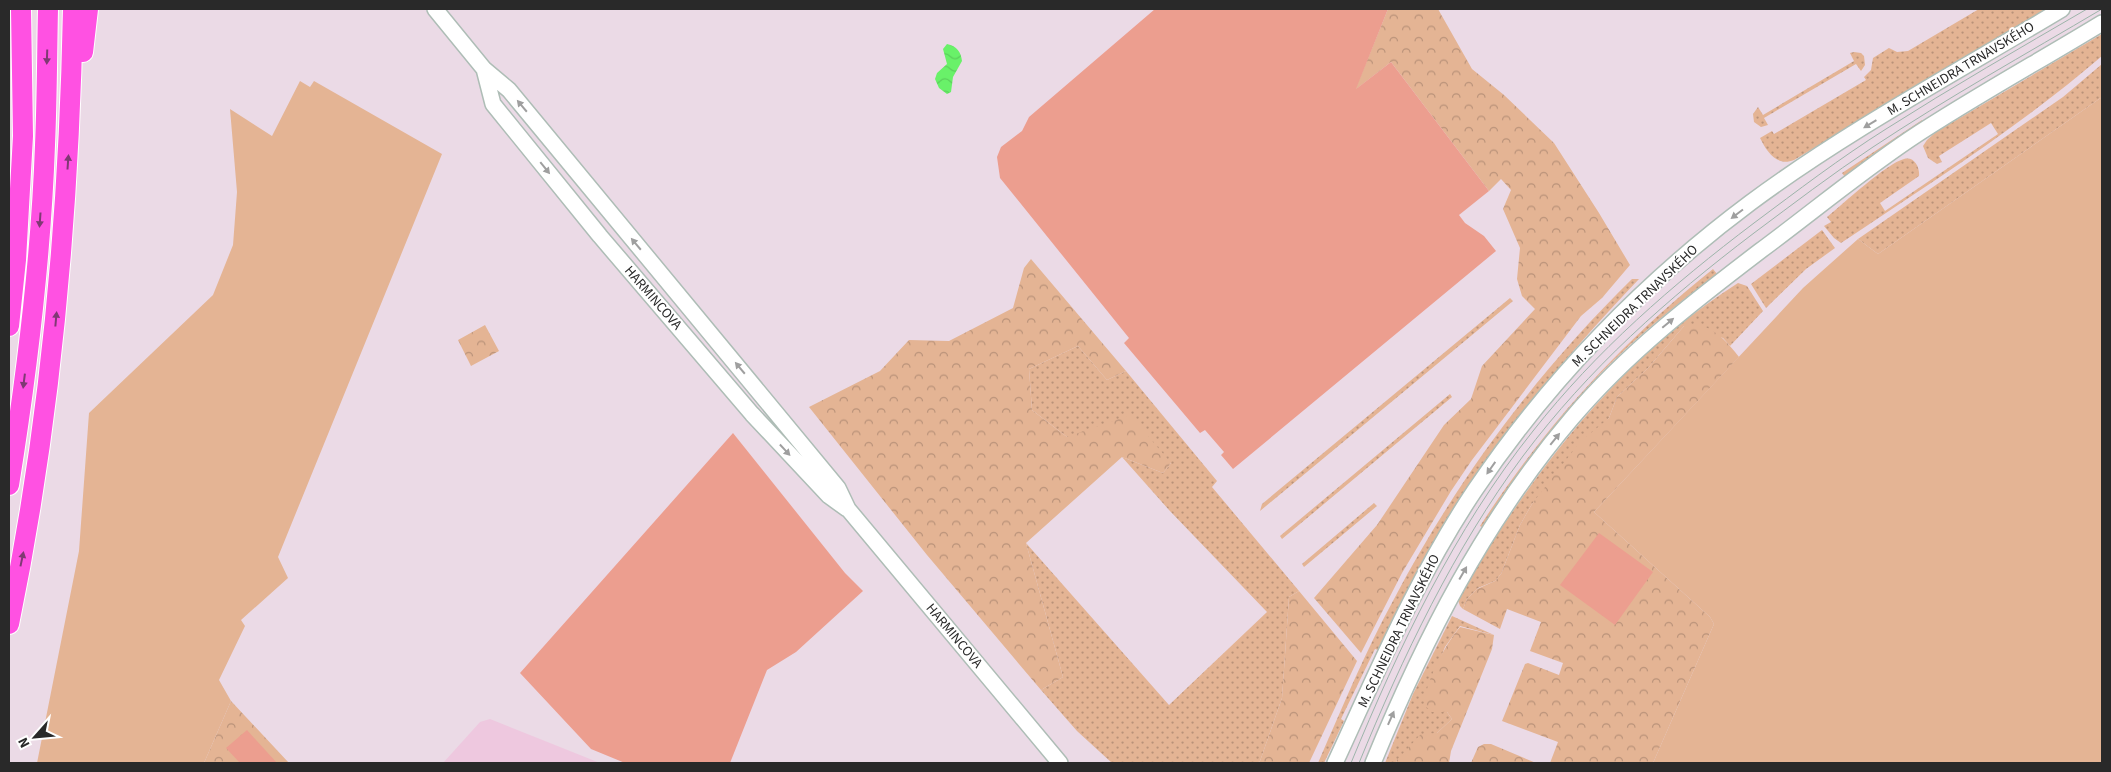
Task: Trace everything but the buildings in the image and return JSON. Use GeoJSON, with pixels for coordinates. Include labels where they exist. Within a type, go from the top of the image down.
{"type":"FeatureCollection","features":[{"type":"Feature","properties":{"kind":"highway"},"geometry":{"type":"LineString","coordinates":[[9,62],[20,9]]}},
{"type":"Feature","properties":{"kind":"highway"},"geometry":{"type":"LineString","coordinates":[[9,326],[16,260],[23,136],[20,9]]}},
{"type":"Feature","properties":{"kind":"highway"},"geometry":{"type":"LineString","coordinates":[[9,485],[30,335],[38,244],[45,146],[48,9]]}},
{"type":"Feature","properties":{"kind":"highway"},"geometry":{"type":"LineString","coordinates":[[9,624],[25,547],[55,334],[67,182],[73,9]]}},
{"type":"Feature","properties":{"kind":"highway"},"geometry":{"type":"LineString","coordinates":[[71,89],[84,49],[88,9]]}},
{"type":"Feature","properties":{"kind":"main road","name":"HARMINCOVA"},"geometry":{"type":"LineString","coordinates":[[435,9],[484,69],[509,90],[838,488],[848,509],[1060,763]]}},
{"type":"Feature","properties":{"kind":"main road","name":"M. SCHNEIDRA TRNAVSKÉHO"},"geometry":{"type":"LineString","coordinates":[[1335,763],[1384,654],[1446,536],[1509,442],[1572,365],[1601,334],[1695,248],[1776,185],[1847,138],[2062,9]]}},
{"type":"Feature","properties":{"kind":"main road"},"geometry":{"type":"LineString","coordinates":[[1372,763],[1412,671],[1445,605],[1490,530],[1544,453],[1571,420],[1627,359],[1687,307],[1876,164],[1939,121],[2102,23]]}},
{"type":"Feature","properties":{"kind":"main road","name":"HARMINCOVA"},"geometry":{"type":"LineString","coordinates":[[484,69],[493,104],[600,236],[752,414],[829,496],[848,509]]}},
{"type":"Feature","properties":{"kind":"shaded area"},"geometry":{"type":"Polygon","coordinates":[[[1155,9],[1388,9],[1356,89],[1391,62],[1489,191],[1459,215],[1465,223],[1484,236],[1496,251],[1233,469],[1221,455],[1224,452],[1205,430],[1200,433],[1124,343],[1129,338],[1000,178],[997,157],[1001,147],[1022,131],[1029,117],[1155,9]]]}},
{"type":"Feature","properties":{"kind":"shaded area"},"geometry":{"type":"Polygon","coordinates":[[[733,433],[845,573],[863,591],[796,652],[767,670],[730,763],[625,763],[591,749],[520,673],[733,433]]]}},
{"type":"Feature","properties":{"kind":"shaded area"},"geometry":{"type":"Polygon","coordinates":[[[1599,533],[1653,572],[1615,625],[1560,585],[1599,533]]]}},
{"type":"Feature","properties":{"kind":"shaded area"},"geometry":{"type":"Polygon","coordinates":[[[490,719],[600,763],[443,763],[480,722],[490,719]]]}},
{"type":"Feature","properties":{"kind":"shaded area"},"geometry":{"type":"Polygon","coordinates":[[[247,730],[277,763],[240,763],[226,748],[247,730]]]}},
{"type":"Feature","properties":{"kind":"green space"},"geometry":{"type":"Polygon","coordinates":[[[1388,9],[1438,9],[1472,69],[1504,95],[1554,143],[1630,265],[1602,298],[1581,316],[1472,460],[1451,491],[1402,573],[1361,653],[1314,598],[1377,525],[1444,425],[1471,399],[1482,366],[1535,309],[1522,296],[1517,279],[1520,248],[1503,209],[1511,190],[1501,179],[1489,191],[1391,62],[1355,90],[1388,9]]]}},
{"type":"Feature","properties":{"kind":"green space"},"geometry":{"type":"Polygon","coordinates":[[[1979,9],[2046,9],[1794,160],[1788,162],[1778,160],[1769,153],[1760,138],[1772,131],[1774,134],[1866,80],[1864,77],[1871,70],[1873,58],[1889,48],[1897,52],[1908,51],[1979,9]]]}},
{"type":"Feature","properties":{"kind":"green space"},"geometry":{"type":"Polygon","coordinates":[[[2102,34],[2102,56],[2040,106],[1974,153],[1841,243],[1824,226],[1831,222],[1827,217],[1876,176],[1896,162],[1908,158],[1911,159],[1916,163],[1919,176],[1880,203],[1885,211],[1998,134],[1991,123],[1939,156],[1942,162],[1937,164],[1928,158],[1923,146],[1936,132],[2102,34]]]}},
{"type":"Feature","properties":{"kind":"green space"},"geometry":{"type":"Polygon","coordinates":[[[1850,53],[1861,53],[1864,56],[1865,65],[1861,71],[1856,64],[1764,118],[1768,125],[1761,127],[1754,122],[1753,114],[1758,107],[1763,115],[1854,61],[1850,53]]]}},
{"type":"Feature","properties":{"kind":"green space"},"geometry":{"type":"Polygon","coordinates":[[[2102,64],[2102,97],[1878,254],[1858,239],[2063,97],[2102,64]]]}},
{"type":"Feature","properties":{"kind":"green space"},"geometry":{"type":"Polygon","coordinates":[[[300,81],[310,87],[314,81],[442,154],[278,557],[288,578],[241,620],[245,626],[219,680],[231,701],[204,763],[37,763],[79,551],[89,413],[213,295],[233,245],[237,192],[230,109],[272,136],[300,81]]]}},
{"type":"Feature","properties":{"kind":"green space"},"geometry":{"type":"Polygon","coordinates":[[[2102,97],[2102,763],[1653,763],[1714,624],[1710,617],[1594,512],[1803,288],[1858,239],[1878,254],[2102,97]]]}},
{"type":"Feature","properties":{"kind":"green space"},"geometry":{"type":"Polygon","coordinates":[[[1922,120],[1923,122],[1845,177],[1842,173],[1922,120]]]}},
{"type":"Feature","properties":{"kind":"green space"},"geometry":{"type":"Polygon","coordinates":[[[1822,230],[1835,248],[1806,269],[1766,308],[1751,284],[1822,230]]]}},
{"type":"Feature","properties":{"kind":"green space"},"geometry":{"type":"Polygon","coordinates":[[[1031,259],[1126,371],[1107,380],[1078,346],[1029,369],[1032,410],[1067,437],[1130,415],[1171,463],[1163,473],[1122,457],[1026,543],[1063,677],[1041,690],[927,555],[809,407],[880,371],[909,340],[949,341],[1013,308],[1024,268],[1031,259]]]}},
{"type":"Feature","properties":{"kind":"green space"},"geometry":{"type":"Polygon","coordinates":[[[1713,269],[1717,274],[1643,334],[1584,391],[1538,447],[1482,527],[1480,526],[1531,454],[1558,420],[1586,388],[1646,326],[1713,269]]]}},
{"type":"Feature","properties":{"kind":"green space"},"geometry":{"type":"Polygon","coordinates":[[[1632,279],[1639,279],[1599,322],[1526,408],[1492,453],[1461,500],[1403,598],[1378,650],[1375,649],[1341,719],[1344,721],[1324,763],[1318,763],[1383,619],[1444,512],[1472,470],[1531,390],[1563,352],[1632,279]]]}},
{"type":"Feature","properties":{"kind":"green space"},"geometry":{"type":"Polygon","coordinates":[[[1738,283],[1747,286],[1763,311],[1730,346],[1723,338],[1684,326],[1648,368],[1617,397],[1609,418],[1532,504],[1520,525],[1501,574],[1495,581],[1478,588],[1467,599],[1463,609],[1458,600],[1480,561],[1522,498],[1569,436],[1594,407],[1647,353],[1706,305],[1738,283]]]}},
{"type":"Feature","properties":{"kind":"green space"},"geometry":{"type":"Polygon","coordinates":[[[1510,298],[1513,301],[1260,511],[1262,504],[1510,298]]]}},
{"type":"Feature","properties":{"kind":"green space"},"geometry":{"type":"Polygon","coordinates":[[[485,325],[499,351],[471,366],[458,340],[485,325]]]}},
{"type":"Feature","properties":{"kind":"green space"},"geometry":{"type":"Polygon","coordinates":[[[1700,325],[1727,342],[1739,357],[1594,512],[1710,617],[1714,624],[1653,763],[1550,763],[1558,742],[1502,721],[1525,664],[1528,663],[1559,675],[1563,663],[1530,651],[1541,622],[1507,609],[1500,629],[1463,609],[1467,599],[1477,589],[1495,581],[1501,574],[1520,525],[1532,504],[1580,442],[1609,418],[1617,397],[1648,368],[1684,326],[1700,325]]]}},
{"type":"Feature","properties":{"kind":"green space"},"geometry":{"type":"Polygon","coordinates":[[[1078,346],[1107,380],[1126,371],[1217,481],[1212,487],[1299,591],[1289,597],[1282,698],[1260,761],[1257,763],[1112,763],[1077,731],[1041,690],[1063,677],[1026,543],[1169,705],[1267,612],[1169,510],[1122,457],[1163,473],[1171,463],[1067,437],[1032,410],[1029,369],[1078,346]]]}},
{"type":"Feature","properties":{"kind":"green space"},"geometry":{"type":"Polygon","coordinates":[[[1450,394],[1452,397],[1282,539],[1280,536],[1450,394]]]}},
{"type":"Feature","properties":{"kind":"green space"},"geometry":{"type":"Polygon","coordinates":[[[1374,503],[1377,506],[1304,567],[1302,564],[1374,503]]]}},
{"type":"Feature","properties":{"kind":"green space"},"geometry":{"type":"Polygon","coordinates":[[[1299,591],[1357,661],[1309,763],[1257,763],[1260,761],[1282,698],[1289,597],[1299,591]]]}},
{"type":"Feature","properties":{"kind":"green space"},"geometry":{"type":"Polygon","coordinates":[[[1452,616],[1494,635],[1460,626],[1445,647],[1437,667],[1432,712],[1447,712],[1452,719],[1437,733],[1396,761],[1397,763],[1385,763],[1413,694],[1452,616]]]}},
{"type":"Feature","properties":{"kind":"green space"},"geometry":{"type":"Polygon","coordinates":[[[1460,627],[1494,635],[1492,649],[1451,751],[1449,763],[1397,763],[1396,761],[1421,734],[1437,733],[1452,719],[1447,712],[1432,712],[1424,705],[1428,685],[1437,664],[1460,627]]]}},
{"type":"Feature","properties":{"kind":"green space"},"geometry":{"type":"Polygon","coordinates":[[[231,701],[289,763],[204,763],[231,701]]]}},
{"type":"Feature","properties":{"kind":"green space"},"geometry":{"type":"Polygon","coordinates":[[[1484,744],[1491,744],[1536,763],[1471,763],[1478,747],[1484,744]]]}},
{"type":"Feature","properties":{"kind":"water"},"geometry":{"type":"Polygon","coordinates":[[[947,44],[958,50],[962,61],[953,77],[951,92],[947,94],[939,88],[935,79],[937,73],[947,64],[943,49],[947,44]]]}},
{"type":"Feature","properties":{"kind":"tram line"},"geometry":{"type":"LineString","coordinates":[[1351,763],[1409,633],[1453,549],[1478,508],[1504,469],[1533,431],[1609,346],[1694,270],[1835,163],[1936,98],[2087,9]]}},
{"type":"Feature","properties":{"kind":"tram line"},"geometry":{"type":"LineString","coordinates":[[1359,763],[1412,643],[1474,528],[1523,456],[1548,424],[1602,364],[1690,283],[1813,189],[1929,111],[2102,9]]}}]}
